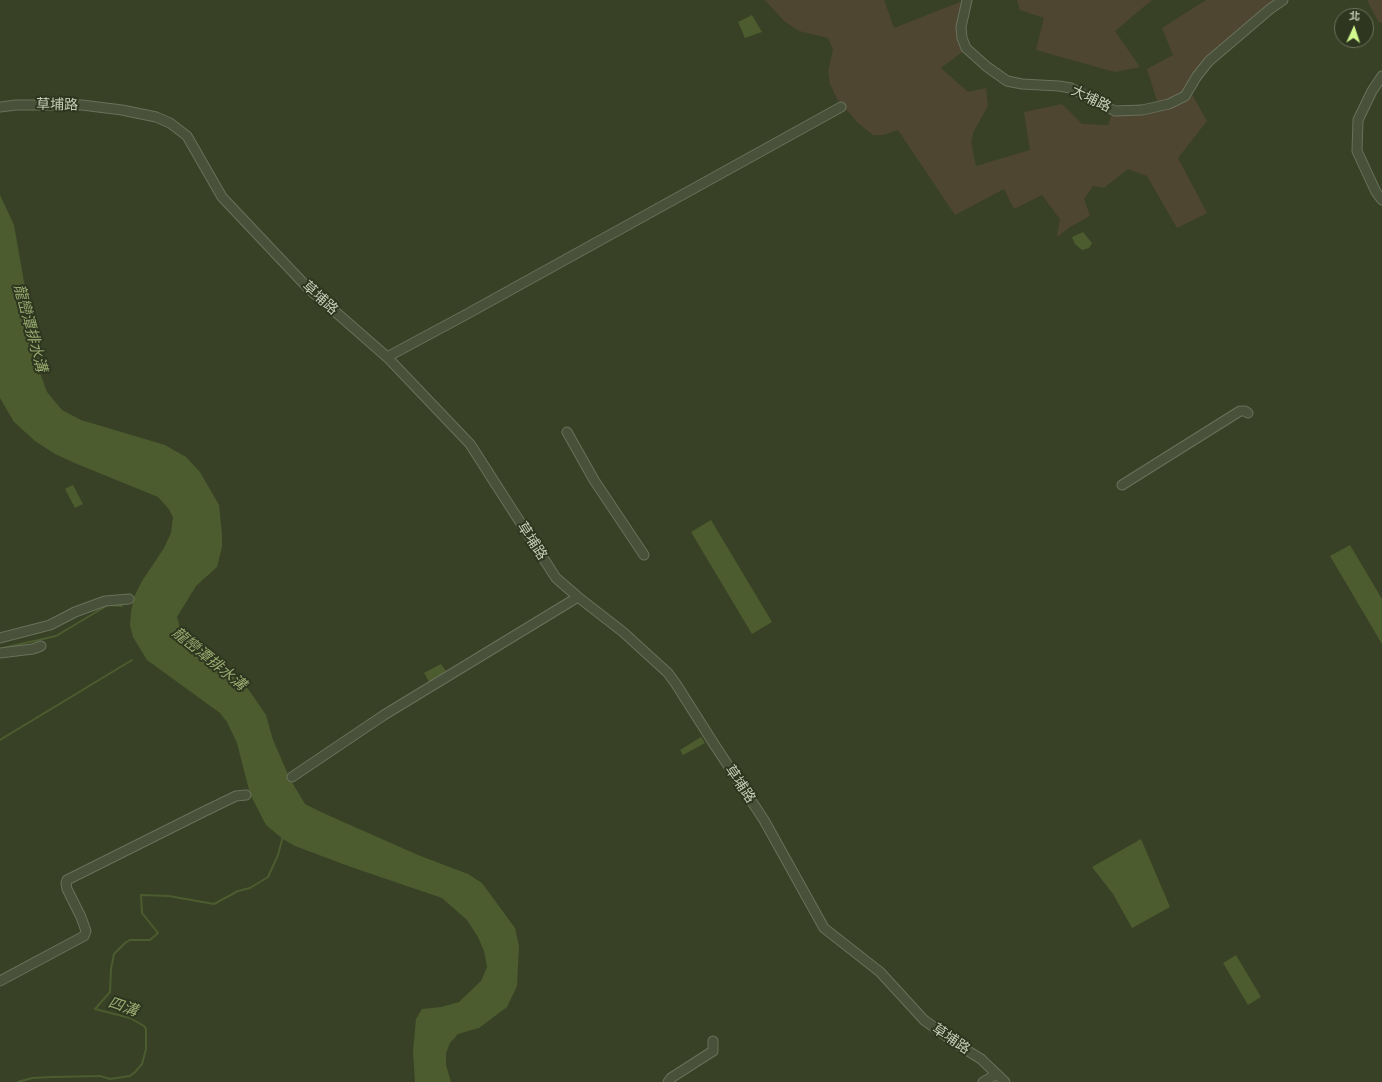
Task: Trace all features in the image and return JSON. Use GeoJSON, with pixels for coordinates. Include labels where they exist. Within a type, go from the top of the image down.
{"type":"FeatureCollection","features":[{"type":"Feature","properties":{"kind":"street","name":"大埔路"},"geometry":{"type":"LineString","coordinates":[[967,0],[961,27],[962,38],[966,48],[986,66],[1007,81],[1022,84],[1071,88],[1115,111],[1142,110],[1163,106],[1185,96],[1197,76],[1209,61],[1270,8],[1282,0]]}},
{"type":"Feature","properties":{"kind":"street"},"geometry":{"type":"LineString","coordinates":[[1382,76],[1372,91],[1358,120],[1356,151],[1376,192],[1382,200]]}},
{"type":"Feature","properties":{"kind":"street","name":"草埔路"},"geometry":{"type":"LineString","coordinates":[[0,107],[16,105],[82,106],[122,110],[156,117],[170,123],[187,136],[222,197],[307,287],[387,357],[470,444],[556,578],[623,632],[668,673],[764,820],[824,928],[880,972],[924,1020],[960,1046],[981,1058],[1005,1082]]}},
{"type":"Feature","properties":{"kind":"street"},"geometry":{"type":"LineString","coordinates":[[387,357],[841,107]]}},
{"type":"Feature","properties":{"kind":"street"},"geometry":{"type":"LineString","coordinates":[[1122,485],[1240,411],[1245,411],[1248,413]]}},
{"type":"Feature","properties":{"kind":"street"},"geometry":{"type":"LineString","coordinates":[[567,432],[594,480],[644,555]]}},
{"type":"Feature","properties":{"kind":"street"},"geometry":{"type":"LineString","coordinates":[[292,777],[384,715],[578,597]]}},
{"type":"Feature","properties":{"kind":"street"},"geometry":{"type":"LineString","coordinates":[[0,638],[50,625],[75,612],[105,601],[129,600]]}},
{"type":"Feature","properties":{"kind":"street"},"geometry":{"type":"LineString","coordinates":[[0,653],[33,649],[41,646]]}},
{"type":"Feature","properties":{"kind":"street"},"geometry":{"type":"LineString","coordinates":[[0,981],[84,936],[86,931],[82,917],[67,889],[67,880],[236,796],[246,795]]}},
{"type":"Feature","properties":{"kind":"street"},"geometry":{"type":"LineString","coordinates":[[668,1082],[671,1078],[714,1051],[713,1041]]}},
{"type":"Feature","properties":{"kind":"street"},"geometry":{"type":"LineString","coordinates":[[982,1082],[997,1074]]}},
{"type":"Feature","properties":{"kind":"shaded area"},"geometry":{"type":"Polygon","coordinates":[[[765,0],[884,0],[894,28],[965,0],[962,23],[969,47],[941,68],[968,92],[986,88],[988,106],[974,131],[971,142],[976,166],[1030,150],[1024,112],[1062,104],[1082,124],[1108,125],[1115,106],[1158,104],[1147,69],[1173,55],[1162,28],[1206,0],[1282,0],[1247,26],[1189,89],[1207,121],[1178,158],[1207,213],[1177,228],[1147,176],[1128,169],[1104,188],[1093,186],[1084,199],[1090,216],[1070,227],[1057,237],[1060,219],[1042,195],[1014,209],[1004,189],[955,215],[898,130],[883,135],[873,135],[858,123],[837,99],[830,84],[828,71],[833,50],[828,38],[799,31],[784,21],[765,0]]]}},
{"type":"Feature","properties":{"kind":"shaded area"},"geometry":{"type":"Polygon","coordinates":[[[1017,0],[1152,0],[1115,31],[1140,67],[1115,72],[1036,50],[1044,18],[1020,10],[1017,0]]]}},
{"type":"Feature","properties":{"kind":"shaded area"},"geometry":{"type":"Polygon","coordinates":[[[1367,0],[1382,0],[1382,22],[1379,23],[1374,13],[1374,8],[1371,8],[1367,0]]]}},
{"type":"Feature","properties":{"kind":"water"},"geometry":{"type":"Polygon","coordinates":[[[752,15],[762,32],[745,38],[738,22],[752,15]]]}},
{"type":"Feature","properties":{"kind":"water","name":"龍巒潭排水溝"},"geometry":{"type":"Polygon","coordinates":[[[0,195],[14,225],[40,373],[47,392],[62,410],[81,420],[165,445],[186,457],[200,472],[219,505],[222,547],[217,567],[196,586],[177,617],[181,631],[242,680],[266,715],[273,740],[290,779],[305,804],[418,855],[468,874],[482,883],[515,928],[519,946],[517,986],[507,1007],[479,1028],[458,1034],[450,1043],[446,1053],[446,1065],[451,1082],[415,1082],[413,1051],[416,1019],[422,1009],[441,1007],[459,1002],[481,981],[487,967],[484,951],[478,937],[467,920],[442,898],[295,846],[283,839],[266,825],[250,794],[237,743],[227,722],[220,713],[147,660],[133,637],[130,625],[134,597],[142,581],[164,548],[171,533],[173,517],[168,508],[158,497],[55,454],[35,441],[14,422],[0,398],[0,195]]]}},
{"type":"Feature","properties":{"kind":"water"},"geometry":{"type":"Polygon","coordinates":[[[1083,232],[1092,243],[1089,248],[1082,250],[1075,244],[1072,237],[1083,232]]]}},
{"type":"Feature","properties":{"kind":"water"},"geometry":{"type":"Polygon","coordinates":[[[73,485],[83,504],[75,508],[65,489],[73,485]]]}},
{"type":"Feature","properties":{"kind":"water"},"geometry":{"type":"Polygon","coordinates":[[[711,520],[772,622],[752,634],[691,532],[711,520]]]}},
{"type":"Feature","properties":{"kind":"water"},"geometry":{"type":"Polygon","coordinates":[[[1350,545],[1382,599],[1382,644],[1330,556],[1350,545]]]}},
{"type":"Feature","properties":{"kind":"water"},"geometry":{"type":"Polygon","coordinates":[[[441,664],[448,674],[431,685],[424,673],[441,664]]]}},
{"type":"Feature","properties":{"kind":"water"},"geometry":{"type":"Polygon","coordinates":[[[701,737],[705,743],[683,755],[680,750],[701,737]]]}},
{"type":"Feature","properties":{"kind":"water"},"geometry":{"type":"Polygon","coordinates":[[[1141,839],[1170,907],[1132,928],[1113,894],[1092,867],[1141,839]]]}},
{"type":"Feature","properties":{"kind":"water"},"geometry":{"type":"Polygon","coordinates":[[[1236,955],[1261,997],[1248,1005],[1223,963],[1236,955]]]}},
{"type":"Feature","properties":{"kind":"waterway"},"geometry":{"type":"LineString","coordinates":[[3,648],[56,636],[108,605],[122,606]]}},
{"type":"Feature","properties":{"kind":"waterway"},"geometry":{"type":"LineString","coordinates":[[0,740],[132,660]]}},
{"type":"Feature","properties":{"kind":"waterway","name":"四溝"},"geometry":{"type":"LineString","coordinates":[[18,1082],[32,1078],[53,1077],[100,1076],[110,1079],[130,1076],[135,1072],[142,1064],[146,1049],[146,1029],[144,1026],[130,1018],[95,1009],[110,992],[111,969],[114,954],[130,940],[150,940],[158,933],[142,913],[141,895],[169,896],[214,904],[238,891],[250,888],[268,877],[278,855],[283,836]]}}]}
